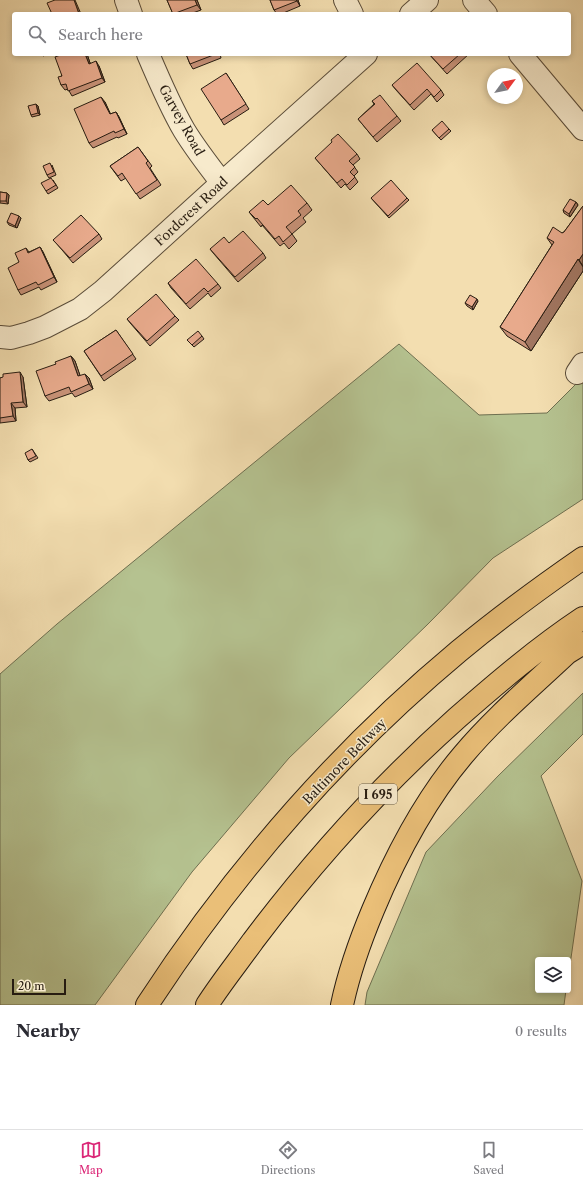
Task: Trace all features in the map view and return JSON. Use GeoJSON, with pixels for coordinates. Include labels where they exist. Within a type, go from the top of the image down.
{"type":"FeatureCollection","features":[{"type":"Feature","properties":{"kind":"highway","name":"Baltimore Beltway"},"geometry":{"type":"LineString","coordinates":[[147,1005],[175,963],[232,886],[295,811],[361,741],[459,651],[532,594],[583,558]]}},
{"type":"Feature","properties":{"kind":"highway","name":"I 695"},"geometry":{"type":"LineString","coordinates":[[207,1005],[290,893],[382,789],[429,743],[503,678],[555,637],[583,618]]}},
{"type":"Feature","properties":{"kind":"highway"},"geometry":{"type":"LineString","coordinates":[[342,1005],[355,955],[386,880],[402,847],[442,781],[482,733],[567,653],[583,643]]}},
{"type":"Feature","properties":{"kind":"street"},"geometry":{"type":"LineString","coordinates":[[126,0],[131,12]]}},
{"type":"Feature","properties":{"kind":"street"},"geometry":{"type":"LineString","coordinates":[[345,0],[351,12]]}},
{"type":"Feature","properties":{"kind":"street"},"geometry":{"type":"LineString","coordinates":[[413,12],[427,0]]}},
{"type":"Feature","properties":{"kind":"street"},"geometry":{"type":"LineString","coordinates":[[474,0],[484,12]]}},
{"type":"Feature","properties":{"kind":"street","name":"Garvey Road"},"geometry":{"type":"LineString","coordinates":[[149,56],[167,98],[183,129],[198,152],[222,183]]}},
{"type":"Feature","properties":{"kind":"street","name":"Fordcrest Road"},"geometry":{"type":"LineString","coordinates":[[0,337],[11,338],[29,333],[62,320],[80,309],[103,291],[364,56]]}},
{"type":"Feature","properties":{"kind":"street"},"geometry":{"type":"LineString","coordinates":[[522,56],[583,128]]}},
{"type":"Feature","properties":{"kind":"green space"},"geometry":{"type":"Polygon","coordinates":[[[399,344],[479,415],[547,413],[583,377],[583,499],[493,558],[428,624],[289,758],[192,872],[95,1005],[0,1005],[0,674],[57,624],[399,344]]]}},
{"type":"Feature","properties":{"kind":"green space"},"geometry":{"type":"Polygon","coordinates":[[[583,693],[583,734],[541,776],[582,881],[571,958],[535,957],[535,993],[566,993],[564,1005],[365,1005],[367,992],[426,852],[498,776],[583,693]]]}},
{"type":"Feature","properties":{"kind":"building"},"geometry":{"type":"Polygon","coordinates":[[[55,0],[74,0],[78,12],[51,12],[47,3],[55,0]]]}},
{"type":"Feature","properties":{"kind":"building"},"geometry":{"type":"Polygon","coordinates":[[[167,0],[195,0],[197,5],[178,12],[172,12],[167,0]]]}},
{"type":"Feature","properties":{"kind":"building"},"geometry":{"type":"Polygon","coordinates":[[[270,0],[296,0],[297,1],[274,10],[270,0]]]}},
{"type":"Feature","properties":{"kind":"building"},"geometry":{"type":"Polygon","coordinates":[[[86,56],[89,64],[96,61],[102,78],[68,91],[66,84],[61,85],[58,77],[62,76],[55,57],[86,56]]]}},
{"type":"Feature","properties":{"kind":"building"},"geometry":{"type":"Polygon","coordinates":[[[187,56],[211,56],[190,64],[187,56]]]}},
{"type":"Feature","properties":{"kind":"building"},"geometry":{"type":"Polygon","coordinates":[[[431,56],[458,56],[443,69],[431,56]]]}},
{"type":"Feature","properties":{"kind":"building"},"geometry":{"type":"Polygon","coordinates":[[[417,63],[441,90],[434,97],[427,89],[410,105],[392,85],[417,63]]]}},
{"type":"Feature","properties":{"kind":"building"},"geometry":{"type":"Polygon","coordinates":[[[226,73],[246,104],[221,120],[201,89],[226,73]]]}},
{"type":"Feature","properties":{"kind":"building"},"geometry":{"type":"Polygon","coordinates":[[[380,95],[397,116],[373,137],[358,119],[375,104],[372,101],[380,95]]]}},
{"type":"Feature","properties":{"kind":"building"},"geometry":{"type":"Polygon","coordinates":[[[101,97],[110,114],[116,112],[124,129],[115,133],[114,131],[89,143],[74,109],[101,97]]]}},
{"type":"Feature","properties":{"kind":"building"},"geometry":{"type":"Polygon","coordinates":[[[36,104],[38,113],[31,115],[28,106],[36,104]]]}},
{"type":"Feature","properties":{"kind":"building"},"geometry":{"type":"Polygon","coordinates":[[[442,121],[449,129],[439,138],[432,130],[442,121]]]}},
{"type":"Feature","properties":{"kind":"building"},"geometry":{"type":"Polygon","coordinates":[[[338,134],[357,154],[349,161],[355,167],[350,172],[355,177],[347,185],[342,179],[337,183],[315,158],[332,142],[331,140],[338,134]]]}},
{"type":"Feature","properties":{"kind":"building"},"geometry":{"type":"Polygon","coordinates":[[[138,147],[148,161],[146,163],[157,180],[136,194],[122,173],[118,176],[110,166],[138,147]]]}},
{"type":"Feature","properties":{"kind":"building"},"geometry":{"type":"Polygon","coordinates":[[[50,163],[54,172],[47,175],[43,166],[50,163]]]}},
{"type":"Feature","properties":{"kind":"building"},"geometry":{"type":"Polygon","coordinates":[[[51,178],[56,185],[46,191],[41,183],[51,178]]]}},
{"type":"Feature","properties":{"kind":"building"},"geometry":{"type":"Polygon","coordinates":[[[391,180],[407,198],[388,216],[371,198],[391,180]]]}},
{"type":"Feature","properties":{"kind":"building"},"geometry":{"type":"Polygon","coordinates":[[[291,185],[307,203],[298,211],[301,215],[286,227],[292,234],[283,242],[279,236],[275,239],[257,218],[256,219],[249,212],[263,200],[268,205],[291,185]]]}},
{"type":"Feature","properties":{"kind":"building"},"geometry":{"type":"Polygon","coordinates":[[[0,192],[7,193],[6,201],[0,201],[0,192]]]}},
{"type":"Feature","properties":{"kind":"building"},"geometry":{"type":"Polygon","coordinates":[[[570,199],[576,202],[569,214],[563,210],[570,199]]]}},
{"type":"Feature","properties":{"kind":"building"},"geometry":{"type":"Polygon","coordinates":[[[583,206],[583,254],[579,260],[578,259],[525,342],[500,327],[554,242],[547,238],[553,227],[562,233],[564,232],[583,206]]]}},
{"type":"Feature","properties":{"kind":"building"},"geometry":{"type":"Polygon","coordinates":[[[11,213],[19,216],[15,226],[7,222],[11,213]]]}},
{"type":"Feature","properties":{"kind":"building"},"geometry":{"type":"Polygon","coordinates":[[[81,215],[99,234],[70,258],[53,240],[81,215]]]}},
{"type":"Feature","properties":{"kind":"building"},"geometry":{"type":"Polygon","coordinates":[[[243,231],[263,253],[235,277],[210,249],[224,237],[229,243],[243,231]]]}},
{"type":"Feature","properties":{"kind":"building"},"geometry":{"type":"Polygon","coordinates":[[[40,247],[54,277],[38,285],[36,282],[18,290],[8,268],[19,262],[15,253],[26,248],[28,253],[40,247]]]}},
{"type":"Feature","properties":{"kind":"building"},"geometry":{"type":"Polygon","coordinates":[[[196,259],[218,284],[208,292],[204,288],[186,304],[168,283],[196,259]]]}},
{"type":"Feature","properties":{"kind":"building"},"geometry":{"type":"Polygon","coordinates":[[[156,294],[175,316],[147,341],[127,319],[156,294]]]}},
{"type":"Feature","properties":{"kind":"building"},"geometry":{"type":"Polygon","coordinates":[[[470,295],[477,299],[472,307],[465,303],[470,295]]]}},
{"type":"Feature","properties":{"kind":"building"},"geometry":{"type":"Polygon","coordinates":[[[116,330],[133,354],[101,376],[84,351],[116,330]]]}},
{"type":"Feature","properties":{"kind":"building"},"geometry":{"type":"Polygon","coordinates":[[[198,331],[202,336],[192,345],[187,340],[198,331]]]}},
{"type":"Feature","properties":{"kind":"building"},"geometry":{"type":"Polygon","coordinates":[[[71,356],[78,376],[85,374],[89,384],[71,392],[69,387],[45,396],[36,371],[56,364],[55,362],[71,356]]]}},
{"type":"Feature","properties":{"kind":"building"},"geometry":{"type":"Polygon","coordinates":[[[20,372],[23,402],[11,403],[13,416],[0,418],[0,378],[3,377],[3,374],[20,372]]]}},
{"type":"Feature","properties":{"kind":"building"},"geometry":{"type":"Polygon","coordinates":[[[32,449],[36,456],[28,460],[25,453],[32,449]]]}}]}
